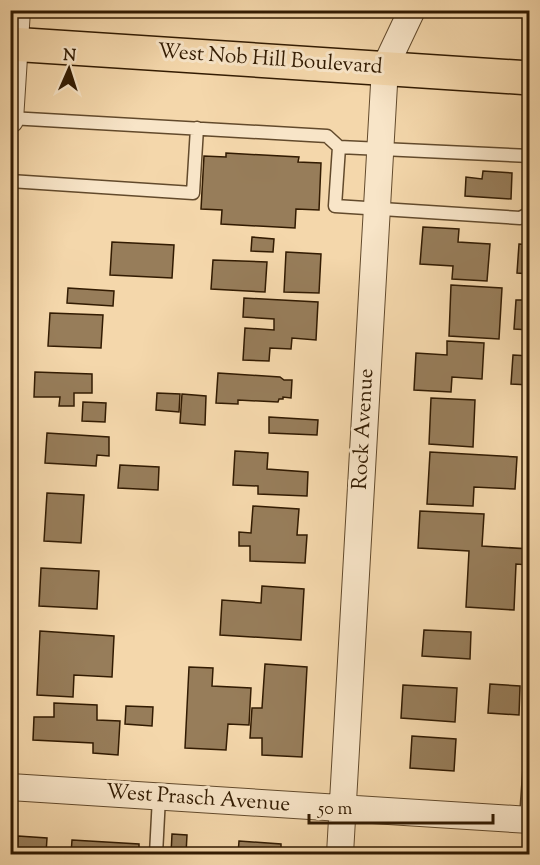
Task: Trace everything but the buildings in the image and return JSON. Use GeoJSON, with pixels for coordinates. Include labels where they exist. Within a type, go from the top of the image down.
{"type":"FeatureCollection","features":[{"type":"Feature","properties":{"kind":"main road","name":"West Nob Hill Boulevard"},"geometry":{"type":"LineString","coordinates":[[13,44],[530,78]]}},
{"type":"Feature","properties":{"kind":"street"},"geometry":{"type":"LineString","coordinates":[[11,119],[16,10]]}},
{"type":"Feature","properties":{"kind":"street","name":"Rock Avenue"},"geometry":{"type":"LineString","coordinates":[[340,855],[385,67],[412,10]]}},
{"type":"Feature","properties":{"kind":"street","name":"West Prasch Avenue"},"geometry":{"type":"LineString","coordinates":[[10,787],[528,820]]}},
{"type":"Feature","properties":{"kind":"lane"},"geometry":{"type":"LineString","coordinates":[[11,119],[327,136],[339,147],[530,156]]}},
{"type":"Feature","properties":{"kind":"lane"},"geometry":{"type":"LineString","coordinates":[[10,181],[193,193],[197,128]]}},
{"type":"Feature","properties":{"kind":"lane"},"geometry":{"type":"LineString","coordinates":[[339,147],[335,206],[520,218],[530,213]]}},
{"type":"Feature","properties":{"kind":"lane"},"geometry":{"type":"LineString","coordinates":[[528,820],[530,764]]}},
{"type":"Feature","properties":{"kind":"lane"},"geometry":{"type":"LineString","coordinates":[[156,855],[159,797]]}}]}
